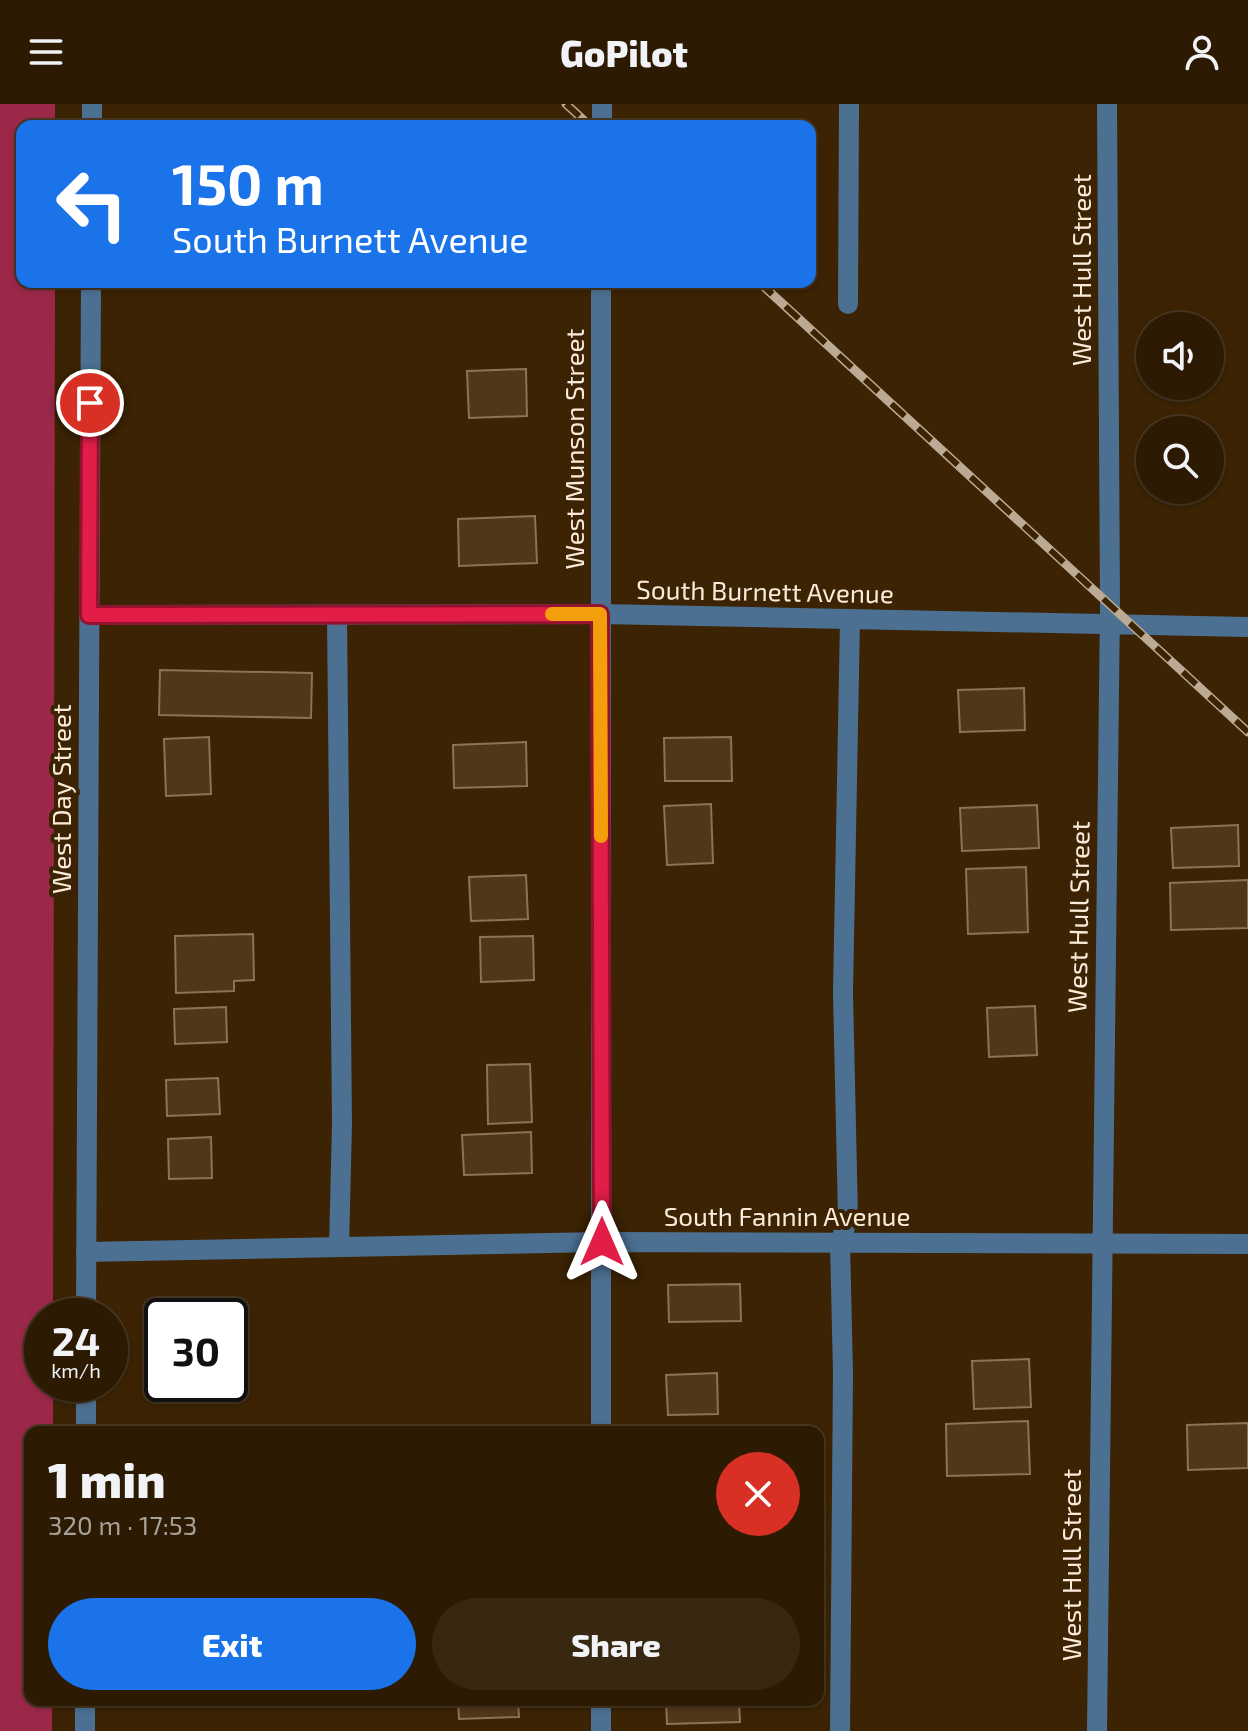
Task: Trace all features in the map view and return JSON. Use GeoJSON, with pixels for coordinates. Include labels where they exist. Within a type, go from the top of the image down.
{"type":"FeatureCollection","features":[{"type":"Feature","properties":{"kind":"street"},"geometry":{"type":"LineString","coordinates":[[848,304],[849,104]]}},
{"type":"Feature","properties":{"kind":"street","name":"West Hull Street"},"geometry":{"type":"LineString","coordinates":[[1097,1731],[1100,1244],[1110,626],[1107,104]]}},
{"type":"Feature","properties":{"kind":"street","name":"West Day Street"},"geometry":{"type":"LineString","coordinates":[[86,1298],[91,288]]}},
{"type":"Feature","properties":{"kind":"street","name":"West Munson Street"},"geometry":{"type":"LineString","coordinates":[[601,288],[601,1426]]}},
{"type":"Feature","properties":{"kind":"street","name":"South Burnett Avenue"},"geometry":{"type":"LineString","coordinates":[[89,615],[600,614],[1248,627]]}},
{"type":"Feature","properties":{"kind":"street"},"geometry":{"type":"LineString","coordinates":[[337,615],[342,1124],[339,1247]]}},
{"type":"Feature","properties":{"kind":"street"},"geometry":{"type":"LineString","coordinates":[[840,1731],[843,1373],[840,1243],[848,1218],[843,992],[850,620]]}},
{"type":"Feature","properties":{"kind":"street","name":"South Fannin Avenue"},"geometry":{"type":"LineString","coordinates":[[86,1252],[602,1242],[1248,1244]]}},
{"type":"Feature","properties":{"kind":"street"},"geometry":{"type":"LineString","coordinates":[[86,1402],[86,1426]]}},
{"type":"Feature","properties":{"kind":"street"},"geometry":{"type":"LineString","coordinates":[[85,1706],[85,1731]]}},
{"type":"Feature","properties":{"kind":"street"},"geometry":{"type":"LineString","coordinates":[[601,1706],[601,1731]]}},
{"type":"Feature","properties":{"kind":"shaded area"},"geometry":{"type":"Polygon","coordinates":[[[0,104],[55,104],[55,120],[16,120],[16,288],[55,288],[53,1298],[24,1298],[24,1402],[53,1402],[53,1426],[24,1426],[24,1706],[52,1706],[52,1731],[0,1731],[0,104]]]}},
{"type":"Feature","properties":{"kind":"building"},"geometry":{"type":"Polygon","coordinates":[[[526,369],[527,416],[469,418],[467,371],[526,369]]]}},
{"type":"Feature","properties":{"kind":"building"},"geometry":{"type":"Polygon","coordinates":[[[535,516],[537,563],[459,566],[458,519],[535,516]]]}},
{"type":"Feature","properties":{"kind":"building"},"geometry":{"type":"Polygon","coordinates":[[[160,670],[312,673],[311,718],[159,715],[160,670]]]}},
{"type":"Feature","properties":{"kind":"building"},"geometry":{"type":"Polygon","coordinates":[[[1024,688],[1025,730],[960,732],[958,690],[1024,688]]]}},
{"type":"Feature","properties":{"kind":"building"},"geometry":{"type":"Polygon","coordinates":[[[209,737],[211,794],[166,796],[164,739],[209,737]]]}},
{"type":"Feature","properties":{"kind":"building"},"geometry":{"type":"Polygon","coordinates":[[[731,737],[732,781],[665,781],[664,738],[731,737]]]}},
{"type":"Feature","properties":{"kind":"building"},"geometry":{"type":"Polygon","coordinates":[[[526,742],[527,786],[454,788],[453,745],[526,742]]]}},
{"type":"Feature","properties":{"kind":"building"},"geometry":{"type":"Polygon","coordinates":[[[711,804],[713,863],[667,865],[664,806],[711,804]]]}},
{"type":"Feature","properties":{"kind":"building"},"geometry":{"type":"Polygon","coordinates":[[[1037,805],[1039,848],[962,851],[960,808],[1037,805]]]}},
{"type":"Feature","properties":{"kind":"building"},"geometry":{"type":"Polygon","coordinates":[[[1238,825],[1239,866],[1173,868],[1171,828],[1238,825]]]}},
{"type":"Feature","properties":{"kind":"building"},"geometry":{"type":"Polygon","coordinates":[[[1026,867],[1028,932],[968,934],[966,869],[1026,867]]]}},
{"type":"Feature","properties":{"kind":"building"},"geometry":{"type":"Polygon","coordinates":[[[526,875],[528,919],[471,921],[469,877],[526,875]]]}},
{"type":"Feature","properties":{"kind":"building"},"geometry":{"type":"Polygon","coordinates":[[[1248,880],[1248,928],[1171,930],[1170,883],[1248,880]]]}},
{"type":"Feature","properties":{"kind":"building"},"geometry":{"type":"Polygon","coordinates":[[[253,934],[254,980],[234,981],[234,991],[176,993],[175,936],[253,934]]]}},
{"type":"Feature","properties":{"kind":"building"},"geometry":{"type":"Polygon","coordinates":[[[533,936],[534,980],[481,982],[480,937],[533,936]]]}},
{"type":"Feature","properties":{"kind":"building"},"geometry":{"type":"Polygon","coordinates":[[[1035,1006],[1037,1055],[989,1057],[987,1008],[1035,1006]]]}},
{"type":"Feature","properties":{"kind":"building"},"geometry":{"type":"Polygon","coordinates":[[[226,1007],[227,1042],[175,1044],[174,1009],[226,1007]]]}},
{"type":"Feature","properties":{"kind":"building"},"geometry":{"type":"Polygon","coordinates":[[[530,1064],[532,1122],[488,1124],[487,1065],[530,1064]]]}},
{"type":"Feature","properties":{"kind":"building"},"geometry":{"type":"Polygon","coordinates":[[[218,1078],[220,1114],[167,1116],[166,1080],[218,1078]]]}},
{"type":"Feature","properties":{"kind":"building"},"geometry":{"type":"Polygon","coordinates":[[[531,1132],[532,1173],[464,1175],[462,1135],[531,1132]]]}},
{"type":"Feature","properties":{"kind":"building"},"geometry":{"type":"Polygon","coordinates":[[[211,1137],[212,1178],[169,1179],[168,1139],[211,1137]]]}},
{"type":"Feature","properties":{"kind":"building"},"geometry":{"type":"Polygon","coordinates":[[[740,1284],[741,1321],[669,1322],[668,1285],[740,1284]]]}},
{"type":"Feature","properties":{"kind":"building"},"geometry":{"type":"Polygon","coordinates":[[[1029,1359],[1031,1407],[974,1409],[972,1361],[1029,1359]]]}},
{"type":"Feature","properties":{"kind":"building"},"geometry":{"type":"Polygon","coordinates":[[[717,1373],[718,1414],[668,1415],[666,1375],[717,1373]]]}},
{"type":"Feature","properties":{"kind":"building"},"geometry":{"type":"Polygon","coordinates":[[[1028,1421],[1030,1474],[947,1476],[946,1424],[1028,1421]]]}},
{"type":"Feature","properties":{"kind":"building"},"geometry":{"type":"Polygon","coordinates":[[[1248,1423],[1248,1468],[1188,1470],[1187,1425],[1248,1423]]]}},
{"type":"Feature","properties":{"kind":"building"},"geometry":{"type":"Polygon","coordinates":[[[458,1706],[518,1706],[519,1717],[459,1719],[458,1706]]]}},
{"type":"Feature","properties":{"kind":"building"},"geometry":{"type":"Polygon","coordinates":[[[666,1706],[739,1706],[740,1722],[667,1724],[666,1706]]]}},
{"type":"Feature","properties":{"kind":"railway"},"geometry":{"type":"LineString","coordinates":[[566,104],[583,120]]}},
{"type":"Feature","properties":{"kind":"railway"},"geometry":{"type":"LineString","coordinates":[[766,288],[1248,732]]}},
{"type":"Feature","properties":{"kind":"slow traffic"},"geometry":{"type":"LineString","coordinates":[[552,614],[600,614],[601,836]]}},
{"type":"Feature","properties":{"kind":"route"},"geometry":{"type":"LineString","coordinates":[[90,403],[89,615],[600,614],[602,1242]]}}]}
